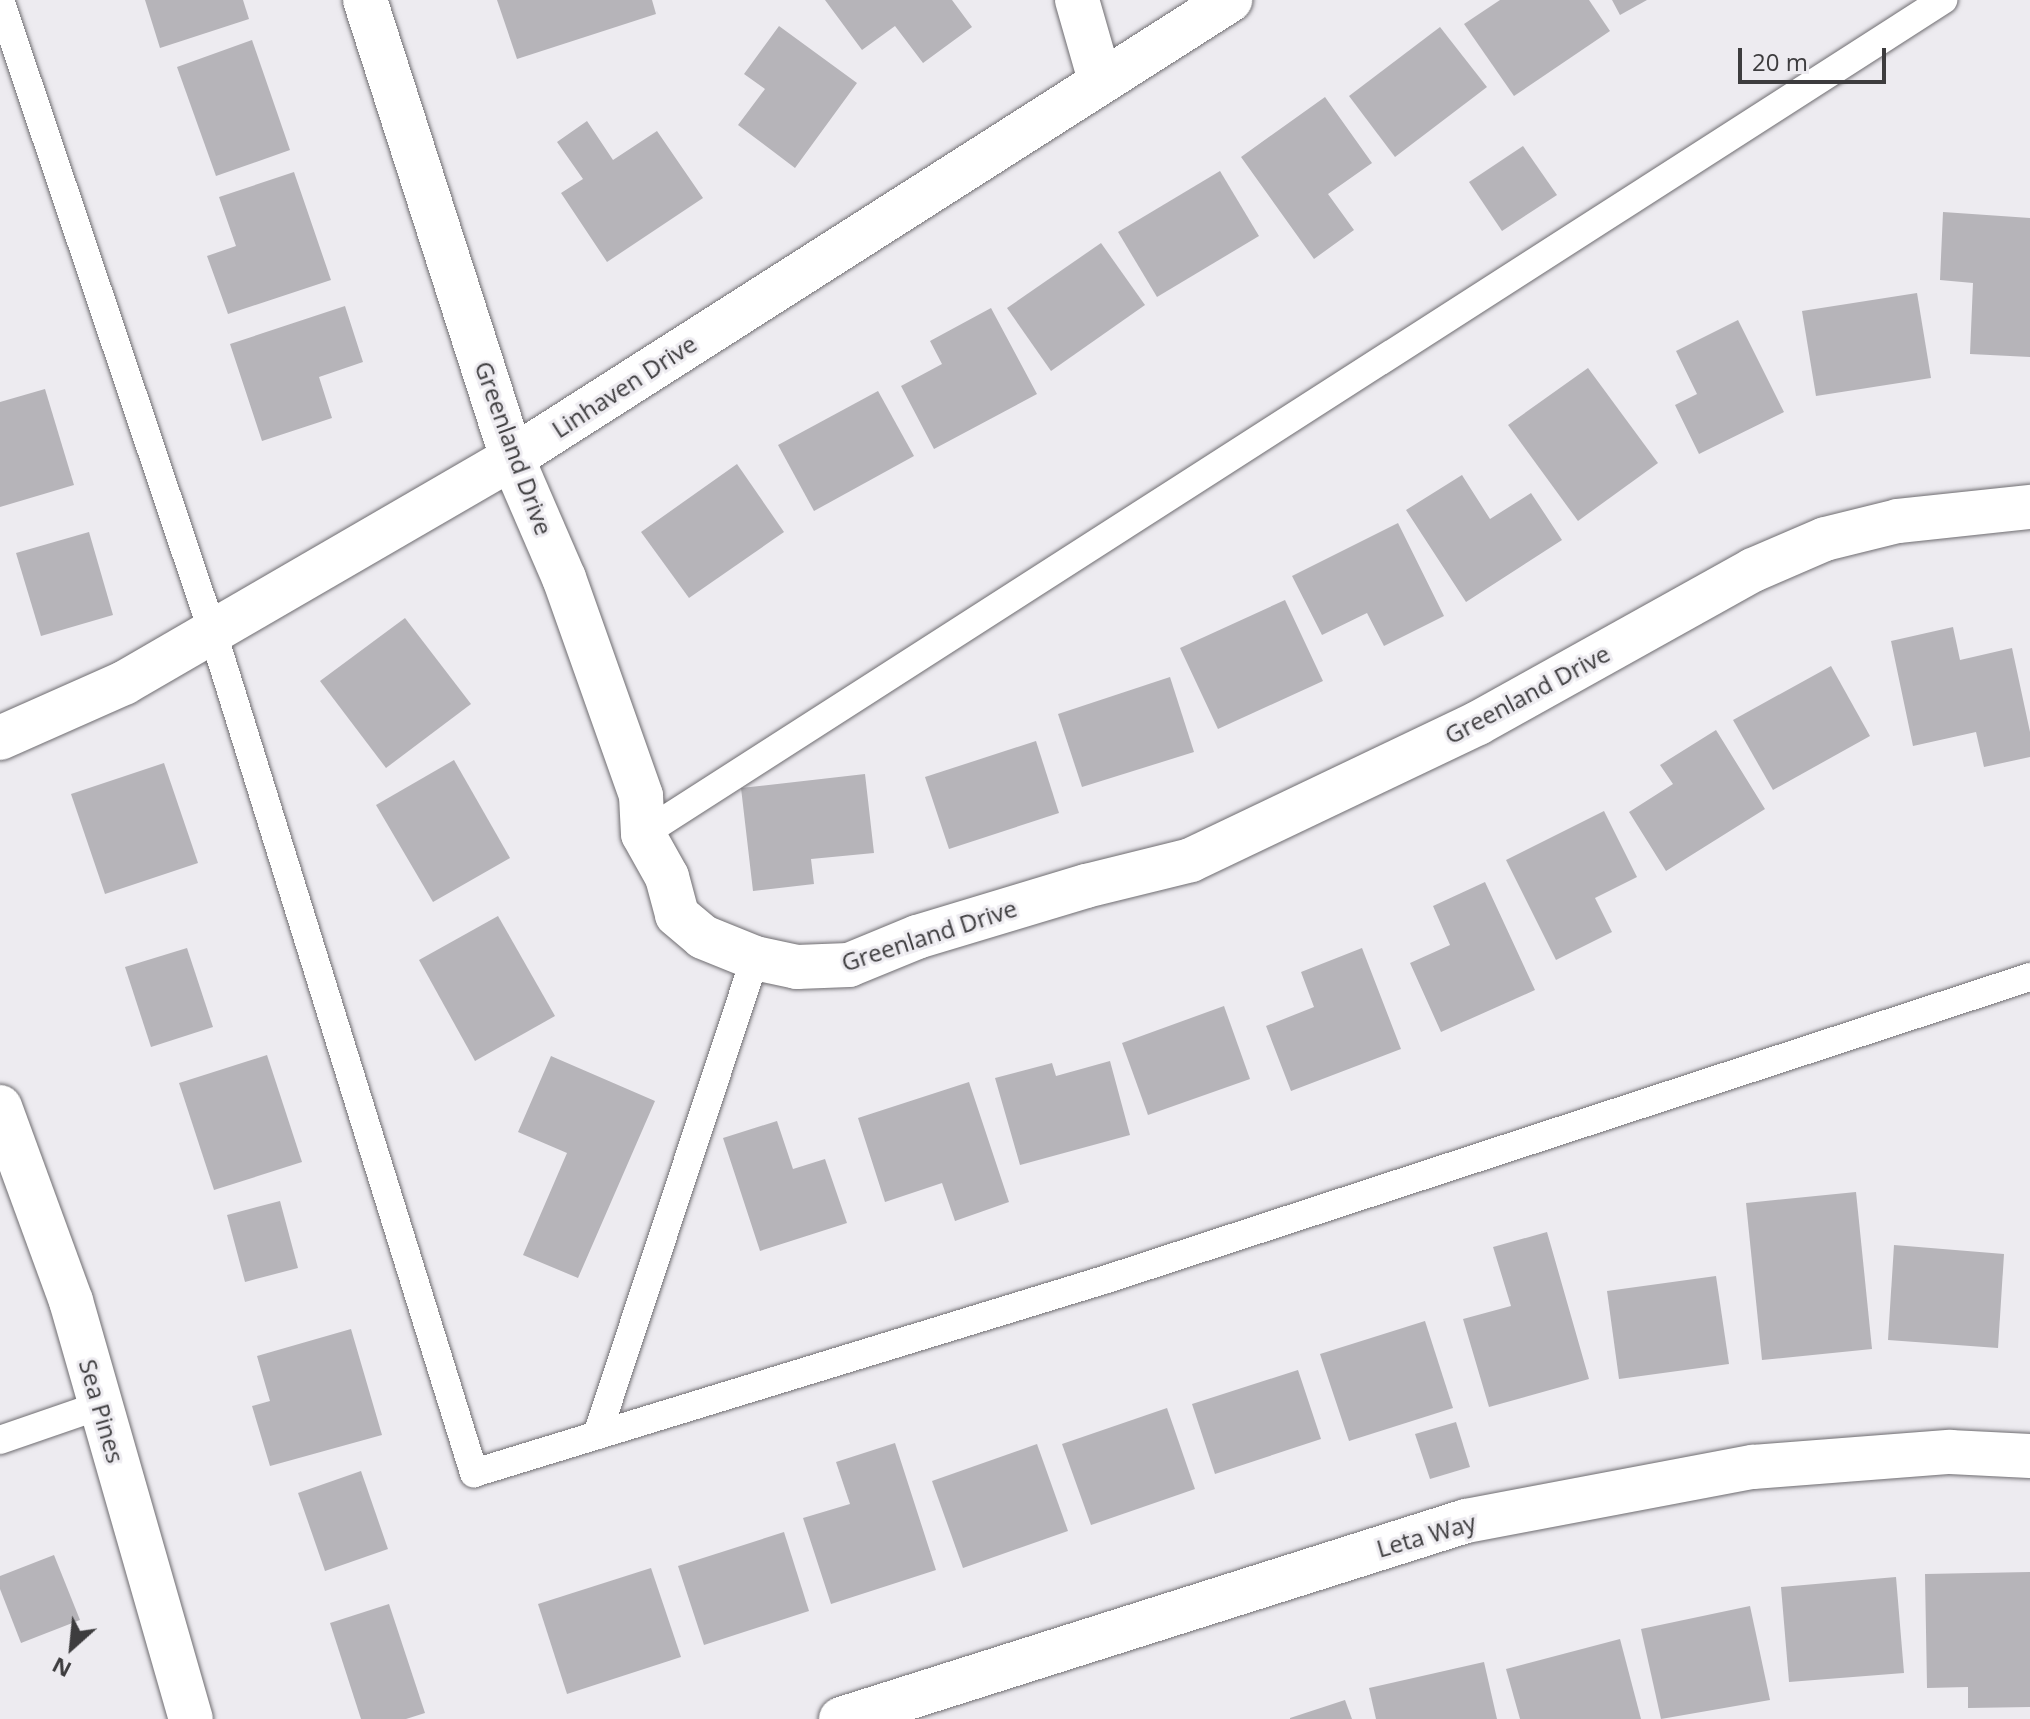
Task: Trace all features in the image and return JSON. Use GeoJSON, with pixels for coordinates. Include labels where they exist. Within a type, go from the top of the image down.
{"type":"FeatureCollection","features":[{"type":"Feature","properties":{"kind":"street","name":"Greenland Drive"},"geometry":{"type":"LineString","coordinates":[[365,0],[512,458],[564,578],[641,796],[643,834],[667,877],[677,915],[703,937],[755,958],[797,967],[849,965],[917,937],[1072,890],[1191,860],[1478,723],[1753,570],[1825,539],[1898,521],[2030,507]]}},
{"type":"Feature","properties":{"kind":"street"},"geometry":{"type":"LineString","coordinates":[[1077,0],[1100,80]]}},
{"type":"Feature","properties":{"kind":"street","name":"Linhaven Drive"},"geometry":{"type":"LineString","coordinates":[[0,738],[124,683],[512,458],[1100,80],[1230,0]]}},
{"type":"Feature","properties":{"kind":"street","name":"Sea Pines"},"geometry":{"type":"LineString","coordinates":[[0,1107],[71,1301],[191,1719]]}},
{"type":"Feature","properties":{"kind":"street","name":"Leta Way"},"geometry":{"type":"LineString","coordinates":[[841,1719],[1466,1521],[1753,1467],[1950,1452],[2030,1456]]}},
{"type":"Feature","properties":{"kind":"lane"},"geometry":{"type":"LineString","coordinates":[[0,0],[213,633],[474,1473],[1107,1279],[2030,977]]}},
{"type":"Feature","properties":{"kind":"lane"},"geometry":{"type":"LineString","coordinates":[[643,834],[1943,0]]}},
{"type":"Feature","properties":{"kind":"lane"},"geometry":{"type":"LineString","coordinates":[[597,1435],[755,958]]}},
{"type":"Feature","properties":{"kind":"lane"},"geometry":{"type":"LineString","coordinates":[[0,1440],[101,1405]]}},
{"type":"Feature","properties":{"kind":"building"},"geometry":{"type":"Polygon","coordinates":[[[145,0],[243,0],[249,19],[160,48],[145,0]]]}},
{"type":"Feature","properties":{"kind":"building"},"geometry":{"type":"Polygon","coordinates":[[[497,0],[652,0],[656,14],[517,59],[497,0]]]}},
{"type":"Feature","properties":{"kind":"building"},"geometry":{"type":"Polygon","coordinates":[[[825,0],[952,0],[972,27],[923,63],[895,26],[862,50],[825,0]]]}},
{"type":"Feature","properties":{"kind":"building"},"geometry":{"type":"Polygon","coordinates":[[[1500,0],[1589,0],[1610,31],[1514,96],[1464,24],[1500,0]]]}},
{"type":"Feature","properties":{"kind":"building"},"geometry":{"type":"Polygon","coordinates":[[[1612,0],[1647,0],[1620,15],[1612,0]]]}},
{"type":"Feature","properties":{"kind":"building"},"geometry":{"type":"Polygon","coordinates":[[[779,26],[857,83],[795,168],[738,125],[765,89],[744,74],[779,26]]]}},
{"type":"Feature","properties":{"kind":"building"},"geometry":{"type":"Polygon","coordinates":[[[1440,27],[1487,87],[1395,157],[1349,96],[1440,27]]]}},
{"type":"Feature","properties":{"kind":"building"},"geometry":{"type":"Polygon","coordinates":[[[252,40],[290,150],[216,176],[177,67],[252,40]]]}},
{"type":"Feature","properties":{"kind":"building"},"geometry":{"type":"Polygon","coordinates":[[[1325,97],[1372,163],[1328,194],[1354,230],[1314,259],[1241,157],[1325,97]]]}},
{"type":"Feature","properties":{"kind":"building"},"geometry":{"type":"Polygon","coordinates":[[[587,121],[613,160],[657,131],[703,198],[607,262],[561,193],[583,179],[557,142],[587,121]]]}},
{"type":"Feature","properties":{"kind":"building"},"geometry":{"type":"Polygon","coordinates":[[[1523,146],[1557,195],[1502,231],[1469,182],[1523,146]]]}},
{"type":"Feature","properties":{"kind":"building"},"geometry":{"type":"Polygon","coordinates":[[[1220,171],[1259,236],[1157,297],[1118,232],[1220,171]]]}},
{"type":"Feature","properties":{"kind":"building"},"geometry":{"type":"Polygon","coordinates":[[[294,172],[331,280],[228,314],[207,256],[236,246],[219,197],[294,172]]]}},
{"type":"Feature","properties":{"kind":"building"},"geometry":{"type":"Polygon","coordinates":[[[1943,212],[2030,218],[2030,357],[1970,354],[1973,283],[1940,280],[1943,212]]]}},
{"type":"Feature","properties":{"kind":"building"},"geometry":{"type":"Polygon","coordinates":[[[1101,243],[1145,305],[1051,371],[1007,308],[1101,243]]]}},
{"type":"Feature","properties":{"kind":"building"},"geometry":{"type":"Polygon","coordinates":[[[1917,293],[1931,378],[1816,396],[1802,311],[1917,293]]]}},
{"type":"Feature","properties":{"kind":"building"},"geometry":{"type":"Polygon","coordinates":[[[345,306],[363,362],[319,377],[332,418],[262,441],[230,344],[345,306]]]}},
{"type":"Feature","properties":{"kind":"building"},"geometry":{"type":"Polygon","coordinates":[[[991,308],[1037,394],[934,449],[901,386],[942,364],[930,341],[991,308]]]}},
{"type":"Feature","properties":{"kind":"building"},"geometry":{"type":"Polygon","coordinates":[[[1738,320],[1784,412],[1699,454],[1675,405],[1697,394],[1676,351],[1738,320]]]}},
{"type":"Feature","properties":{"kind":"building"},"geometry":{"type":"Polygon","coordinates":[[[1588,368],[1658,463],[1578,521],[1508,425],[1588,368]]]}},
{"type":"Feature","properties":{"kind":"building"},"geometry":{"type":"Polygon","coordinates":[[[45,389],[74,485],[0,507],[0,402],[45,389]]]}},
{"type":"Feature","properties":{"kind":"building"},"geometry":{"type":"Polygon","coordinates":[[[878,391],[914,456],[814,511],[778,445],[878,391]]]}},
{"type":"Feature","properties":{"kind":"building"},"geometry":{"type":"Polygon","coordinates":[[[737,464],[784,532],[689,598],[641,532],[737,464]]]}},
{"type":"Feature","properties":{"kind":"building"},"geometry":{"type":"Polygon","coordinates":[[[1462,475],[1490,519],[1531,493],[1562,540],[1466,602],[1406,510],[1462,475]]]}},
{"type":"Feature","properties":{"kind":"building"},"geometry":{"type":"Polygon","coordinates":[[[1398,523],[1444,616],[1384,646],[1367,613],[1322,635],[1292,576],[1398,523]]]}},
{"type":"Feature","properties":{"kind":"building"},"geometry":{"type":"Polygon","coordinates":[[[89,532],[113,615],[41,636],[16,553],[89,532]]]}},
{"type":"Feature","properties":{"kind":"building"},"geometry":{"type":"Polygon","coordinates":[[[1285,600],[1323,681],[1218,729],[1180,648],[1285,600]]]}},
{"type":"Feature","properties":{"kind":"building"},"geometry":{"type":"Polygon","coordinates":[[[405,618],[471,704],[386,768],[320,681],[405,618]]]}},
{"type":"Feature","properties":{"kind":"building"},"geometry":{"type":"Polygon","coordinates":[[[1953,627],[1960,660],[2012,648],[2030,732],[2030,757],[1984,767],[1976,732],[1913,746],[1891,641],[1953,627]]]}},
{"type":"Feature","properties":{"kind":"building"},"geometry":{"type":"Polygon","coordinates":[[[1831,666],[1870,736],[1773,790],[1733,720],[1831,666]]]}},
{"type":"Feature","properties":{"kind":"building"},"geometry":{"type":"Polygon","coordinates":[[[1170,677],[1194,752],[1082,787],[1058,714],[1170,677]]]}},
{"type":"Feature","properties":{"kind":"building"},"geometry":{"type":"Polygon","coordinates":[[[1716,730],[1765,809],[1666,871],[1629,812],[1673,784],[1660,765],[1716,730]]]}},
{"type":"Feature","properties":{"kind":"building"},"geometry":{"type":"Polygon","coordinates":[[[1036,741],[1059,813],[949,849],[925,777],[1036,741]]]}},
{"type":"Feature","properties":{"kind":"building"},"geometry":{"type":"Polygon","coordinates":[[[454,760],[510,858],[433,902],[376,805],[454,760]]]}},
{"type":"Feature","properties":{"kind":"building"},"geometry":{"type":"Polygon","coordinates":[[[164,763],[198,863],[105,894],[71,794],[164,763]]]}},
{"type":"Feature","properties":{"kind":"building"},"geometry":{"type":"Polygon","coordinates":[[[865,774],[874,853],[811,859],[814,884],[753,891],[741,788],[865,774]]]}},
{"type":"Feature","properties":{"kind":"building"},"geometry":{"type":"Polygon","coordinates":[[[1604,811],[1637,877],[1595,898],[1612,932],[1556,960],[1506,860],[1604,811]]]}},
{"type":"Feature","properties":{"kind":"building"},"geometry":{"type":"Polygon","coordinates":[[[1485,882],[1535,990],[1441,1032],[1410,963],[1450,945],[1433,906],[1485,882]]]}},
{"type":"Feature","properties":{"kind":"building"},"geometry":{"type":"Polygon","coordinates":[[[498,916],[555,1016],[475,1061],[419,960],[498,916]]]}},
{"type":"Feature","properties":{"kind":"building"},"geometry":{"type":"Polygon","coordinates":[[[187,948],[213,1027],[151,1047],[125,967],[187,948]]]}},
{"type":"Feature","properties":{"kind":"building"},"geometry":{"type":"Polygon","coordinates":[[[1362,948],[1401,1049],[1291,1091],[1266,1026],[1314,1007],[1301,972],[1362,948]]]}},
{"type":"Feature","properties":{"kind":"building"},"geometry":{"type":"Polygon","coordinates":[[[1224,1006],[1250,1079],[1148,1115],[1122,1043],[1224,1006]]]}},
{"type":"Feature","properties":{"kind":"building"},"geometry":{"type":"Polygon","coordinates":[[[267,1055],[302,1162],[214,1190],[179,1083],[267,1055]]]}},
{"type":"Feature","properties":{"kind":"building"},"geometry":{"type":"Polygon","coordinates":[[[551,1056],[655,1101],[578,1278],[523,1255],[567,1153],[518,1132],[551,1056]]]}},
{"type":"Feature","properties":{"kind":"building"},"geometry":{"type":"Polygon","coordinates":[[[1110,1061],[1130,1135],[1020,1165],[995,1078],[1052,1063],[1056,1076],[1110,1061]]]}},
{"type":"Feature","properties":{"kind":"building"},"geometry":{"type":"Polygon","coordinates":[[[969,1082],[1009,1202],[955,1221],[942,1183],[885,1202],[858,1118],[969,1082]]]}},
{"type":"Feature","properties":{"kind":"building"},"geometry":{"type":"Polygon","coordinates":[[[777,1121],[793,1169],[825,1159],[847,1223],[760,1251],[723,1138],[777,1121]]]}},
{"type":"Feature","properties":{"kind":"building"},"geometry":{"type":"Polygon","coordinates":[[[1856,1192],[1872,1349],[1762,1360],[1746,1203],[1856,1192]]]}},
{"type":"Feature","properties":{"kind":"building"},"geometry":{"type":"Polygon","coordinates":[[[280,1201],[298,1268],[245,1282],[227,1215],[280,1201]]]}},
{"type":"Feature","properties":{"kind":"building"},"geometry":{"type":"Polygon","coordinates":[[[1547,1232],[1589,1379],[1489,1407],[1463,1319],[1511,1306],[1493,1247],[1547,1232]]]}},
{"type":"Feature","properties":{"kind":"building"},"geometry":{"type":"Polygon","coordinates":[[[1894,1245],[2004,1254],[1998,1348],[1888,1340],[1894,1245]]]}},
{"type":"Feature","properties":{"kind":"building"},"geometry":{"type":"Polygon","coordinates":[[[1716,1276],[1729,1364],[1619,1379],[1607,1291],[1716,1276]]]}},
{"type":"Feature","properties":{"kind":"building"},"geometry":{"type":"Polygon","coordinates":[[[1425,1321],[1453,1408],[1349,1441],[1320,1354],[1425,1321]]]}},
{"type":"Feature","properties":{"kind":"building"},"geometry":{"type":"Polygon","coordinates":[[[351,1329],[382,1435],[270,1466],[252,1406],[270,1401],[257,1356],[351,1329]]]}},
{"type":"Feature","properties":{"kind":"building"},"geometry":{"type":"Polygon","coordinates":[[[1298,1370],[1321,1439],[1215,1474],[1192,1404],[1298,1370]]]}},
{"type":"Feature","properties":{"kind":"building"},"geometry":{"type":"Polygon","coordinates":[[[1167,1408],[1195,1489],[1091,1525],[1062,1444],[1167,1408]]]}},
{"type":"Feature","properties":{"kind":"building"},"geometry":{"type":"Polygon","coordinates":[[[1456,1422],[1470,1467],[1430,1479],[1415,1434],[1456,1422]]]}},
{"type":"Feature","properties":{"kind":"building"},"geometry":{"type":"Polygon","coordinates":[[[895,1443],[936,1570],[831,1604],[803,1518],[850,1504],[836,1462],[895,1443]]]}},
{"type":"Feature","properties":{"kind":"building"},"geometry":{"type":"Polygon","coordinates":[[[1037,1444],[1068,1531],[963,1568],[932,1481],[1037,1444]]]}},
{"type":"Feature","properties":{"kind":"building"},"geometry":{"type":"Polygon","coordinates":[[[361,1471],[388,1549],[325,1571],[298,1493],[361,1471]]]}},
{"type":"Feature","properties":{"kind":"building"},"geometry":{"type":"Polygon","coordinates":[[[784,1532],[809,1611],[704,1645],[678,1566],[784,1532]]]}},
{"type":"Feature","properties":{"kind":"building"},"geometry":{"type":"Polygon","coordinates":[[[54,1555],[80,1620],[21,1643],[0,1589],[0,1576],[54,1555]]]}},
{"type":"Feature","properties":{"kind":"building"},"geometry":{"type":"Polygon","coordinates":[[[651,1568],[681,1657],[567,1694],[538,1604],[651,1568]]]}},
{"type":"Feature","properties":{"kind":"building"},"geometry":{"type":"Polygon","coordinates":[[[2030,1572],[2030,1707],[1968,1708],[1968,1687],[1927,1688],[1925,1574],[2030,1572]]]}},
{"type":"Feature","properties":{"kind":"building"},"geometry":{"type":"Polygon","coordinates":[[[1896,1577],[1904,1673],[1789,1682],[1781,1587],[1896,1577]]]}},
{"type":"Feature","properties":{"kind":"building"},"geometry":{"type":"Polygon","coordinates":[[[389,1604],[425,1713],[406,1719],[361,1719],[330,1623],[389,1604]]]}},
{"type":"Feature","properties":{"kind":"building"},"geometry":{"type":"Polygon","coordinates":[[[1750,1606],[1770,1700],[1661,1719],[1641,1629],[1750,1606]]]}},
{"type":"Feature","properties":{"kind":"building"},"geometry":{"type":"Polygon","coordinates":[[[1620,1639],[1641,1719],[1520,1719],[1506,1669],[1620,1639]]]}},
{"type":"Feature","properties":{"kind":"building"},"geometry":{"type":"Polygon","coordinates":[[[1484,1662],[1497,1719],[1376,1719],[1369,1688],[1484,1662]]]}},
{"type":"Feature","properties":{"kind":"building"},"geometry":{"type":"Polygon","coordinates":[[[1345,1700],[1352,1719],[1290,1719],[1290,1718],[1345,1700]]]}}]}
